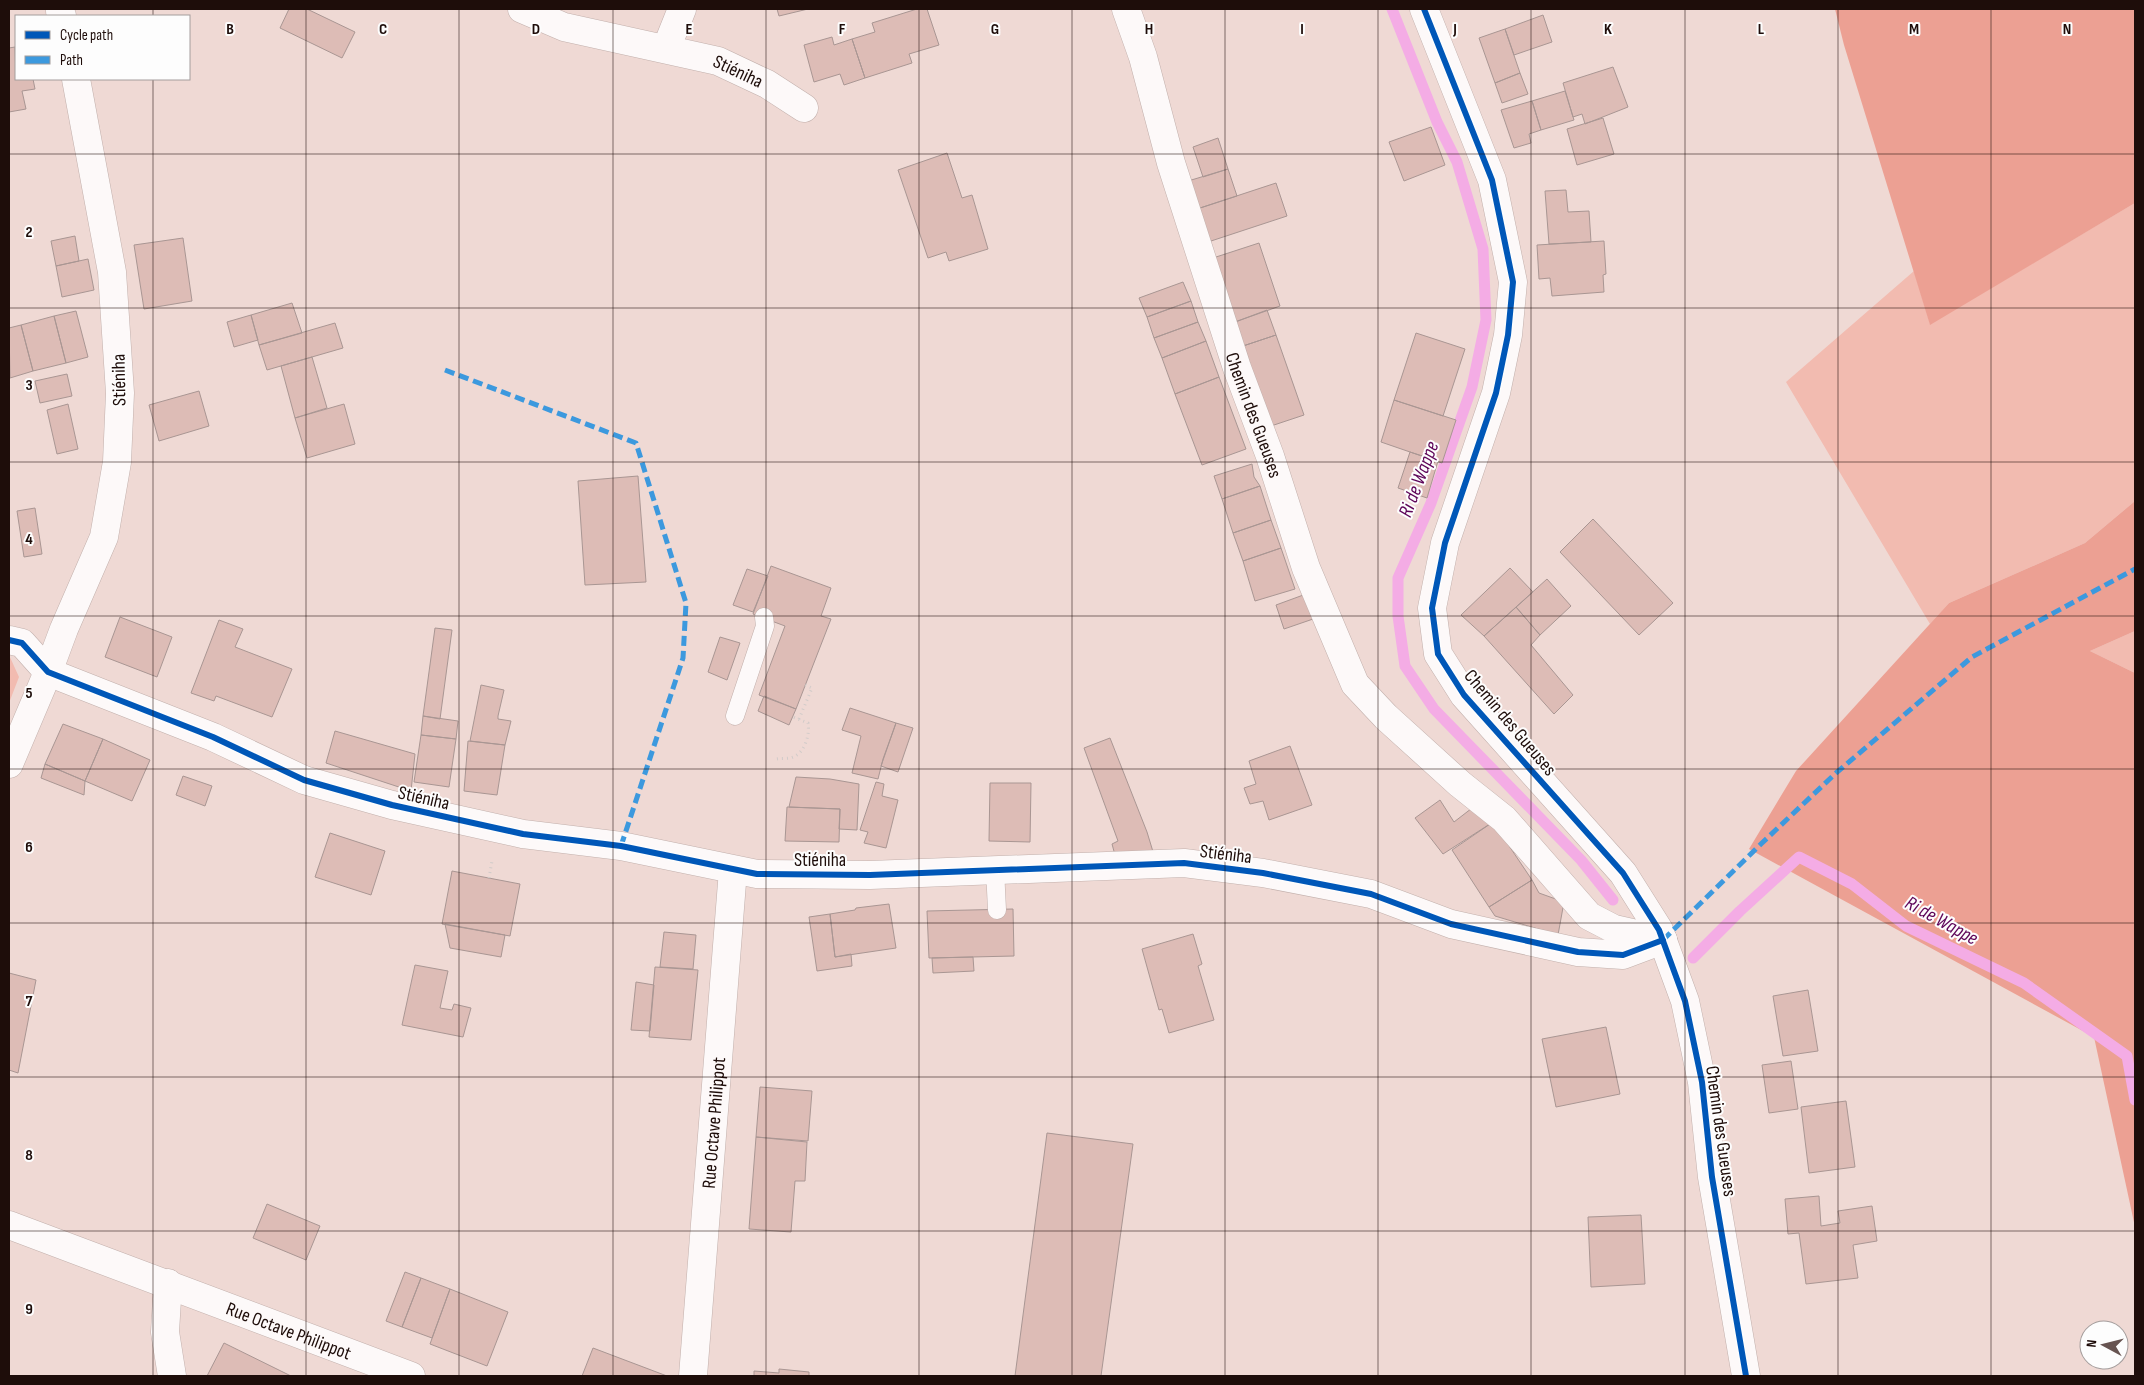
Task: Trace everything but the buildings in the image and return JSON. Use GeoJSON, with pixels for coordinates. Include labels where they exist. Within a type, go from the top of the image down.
{"type":"FeatureCollection","features":[{"type":"Feature","properties":{"kind":"street","name":"Stiéniha"},"geometry":{"type":"LineString","coordinates":[[522,9],[564,27],[718,61],[767,84],[804,108]]}},
{"type":"Feature","properties":{"kind":"street"},"geometry":{"type":"LineString","coordinates":[[666,49],[682,9]]}},
{"type":"Feature","properties":{"kind":"street","name":"Chemin des Gueuses"},"geometry":{"type":"LineString","coordinates":[[1126,9],[1143,57],[1171,163],[1237,368],[1270,456],[1306,568],[1355,684],[1386,718],[1460,784],[1504,819],[1589,916],[1614,929],[1663,940]]}},
{"type":"Feature","properties":{"kind":"street","name":"Chemin des Gueuses"},"geometry":{"type":"LineString","coordinates":[[1424,9],[1492,180],[1513,282],[1508,335],[1496,393],[1445,543],[1432,608],[1438,654],[1464,695],[1623,873],[1659,930],[1685,1001],[1702,1082],[1712,1176],[1746,1376]]}},
{"type":"Feature","properties":{"kind":"street","name":"Stiéniha"},"geometry":{"type":"LineString","coordinates":[[9,764],[104,537],[117,462],[120,392],[112,272],[76,80]]}},
{"type":"Feature","properties":{"kind":"street","name":"Stiéniha"},"geometry":{"type":"LineString","coordinates":[[9,640],[22,642],[48,672],[213,737],[304,780],[392,805],[523,834],[621,846],[757,874],[870,875],[1184,863],[1263,873],[1371,894],[1451,924],[1578,952],[1623,955],[1663,940]]}},
{"type":"Feature","properties":{"kind":"street","name":"Rue Octave Philippot"},"geometry":{"type":"LineString","coordinates":[[693,1376],[733,870]]}},
{"type":"Feature","properties":{"kind":"street","name":"Rue Octave Philippot"},"geometry":{"type":"LineString","coordinates":[[9,1224],[411,1376]]}},
{"type":"Feature","properties":{"kind":"street"},"geometry":{"type":"LineString","coordinates":[[168,1283],[165,1332],[172,1376]]}},
{"type":"Feature","properties":{"kind":"lane"},"geometry":{"type":"LineString","coordinates":[[735,716],[768,622]]}},
{"type":"Feature","properties":{"kind":"lane"},"geometry":{"type":"LineString","coordinates":[[995,870],[997,910]]}},
{"type":"Feature","properties":{"kind":"path"},"geometry":{"type":"LineString","coordinates":[[799,719],[812,688],[805,685]]}},
{"type":"Feature","properties":{"kind":"path"},"geometry":{"type":"LineString","coordinates":[[777,759],[792,757],[803,749],[809,729],[808,723],[793,716]]}},
{"type":"Feature","properties":{"kind":"shaded area"},"geometry":{"type":"Polygon","coordinates":[[[1835,9],[2135,9],[2135,203],[1930,325],[1844,45],[1835,9]]]}},
{"type":"Feature","properties":{"kind":"shaded area"},"geometry":{"type":"Polygon","coordinates":[[[2135,203],[2135,501],[2085,543],[1949,603],[1930,624],[1786,382],[1914,271],[1930,324],[2135,203]]]}},
{"type":"Feature","properties":{"kind":"shaded area"},"geometry":{"type":"Polygon","coordinates":[[[2135,501],[2135,631],[2090,651],[2135,673],[2135,1227],[2094,1037],[1749,849],[1796,771],[1949,603],[2085,543],[2135,501]]]}},
{"type":"Feature","properties":{"kind":"shaded area"},"geometry":{"type":"Polygon","coordinates":[[[2135,631],[2135,673],[2090,651],[2135,631]]]}},
{"type":"Feature","properties":{"kind":"shaded area"},"geometry":{"type":"Polygon","coordinates":[[[9,655],[19,677],[9,703],[9,655]]]}},
{"type":"Feature","properties":{"kind":"waterway","name":"Ri de Wappe"},"geometry":{"type":"LineString","coordinates":[[1392,9],[1437,122],[1457,162],[1483,249],[1486,320],[1472,387],[1431,503],[1398,578],[1398,616],[1405,666],[1434,709],[1581,860],[1613,900]]}},
{"type":"Feature","properties":{"kind":"waterway","name":"Ri de Wappe"},"geometry":{"type":"LineString","coordinates":[[1693,958],[1740,911],[1799,857],[1852,884],[1906,926],[2024,983],[2127,1056],[2135,1100]]}},
{"type":"Feature","properties":{"kind":"marked path"},"geometry":{"type":"LineString","coordinates":[[445,370],[636,443],[686,603],[683,658],[621,846]]}},
{"type":"Feature","properties":{"kind":"marked path"},"geometry":{"type":"LineString","coordinates":[[1663,940],[1836,773],[1972,657],[2135,569]]}},
{"type":"Feature","properties":{"kind":"cycle path"},"geometry":{"type":"LineString","coordinates":[[1424,9],[1492,180],[1513,282],[1508,335],[1496,393],[1445,543],[1432,608],[1438,654],[1464,695],[1623,873],[1659,930],[1685,1001],[1702,1082],[1712,1177],[1746,1376]]}},
{"type":"Feature","properties":{"kind":"cycle path"},"geometry":{"type":"LineString","coordinates":[[9,640],[22,643],[48,672],[213,737],[304,780],[392,805],[523,834],[621,846],[757,874],[870,875],[1184,863],[1263,873],[1371,894],[1451,924],[1578,952],[1623,955],[1663,940]]}}]}
